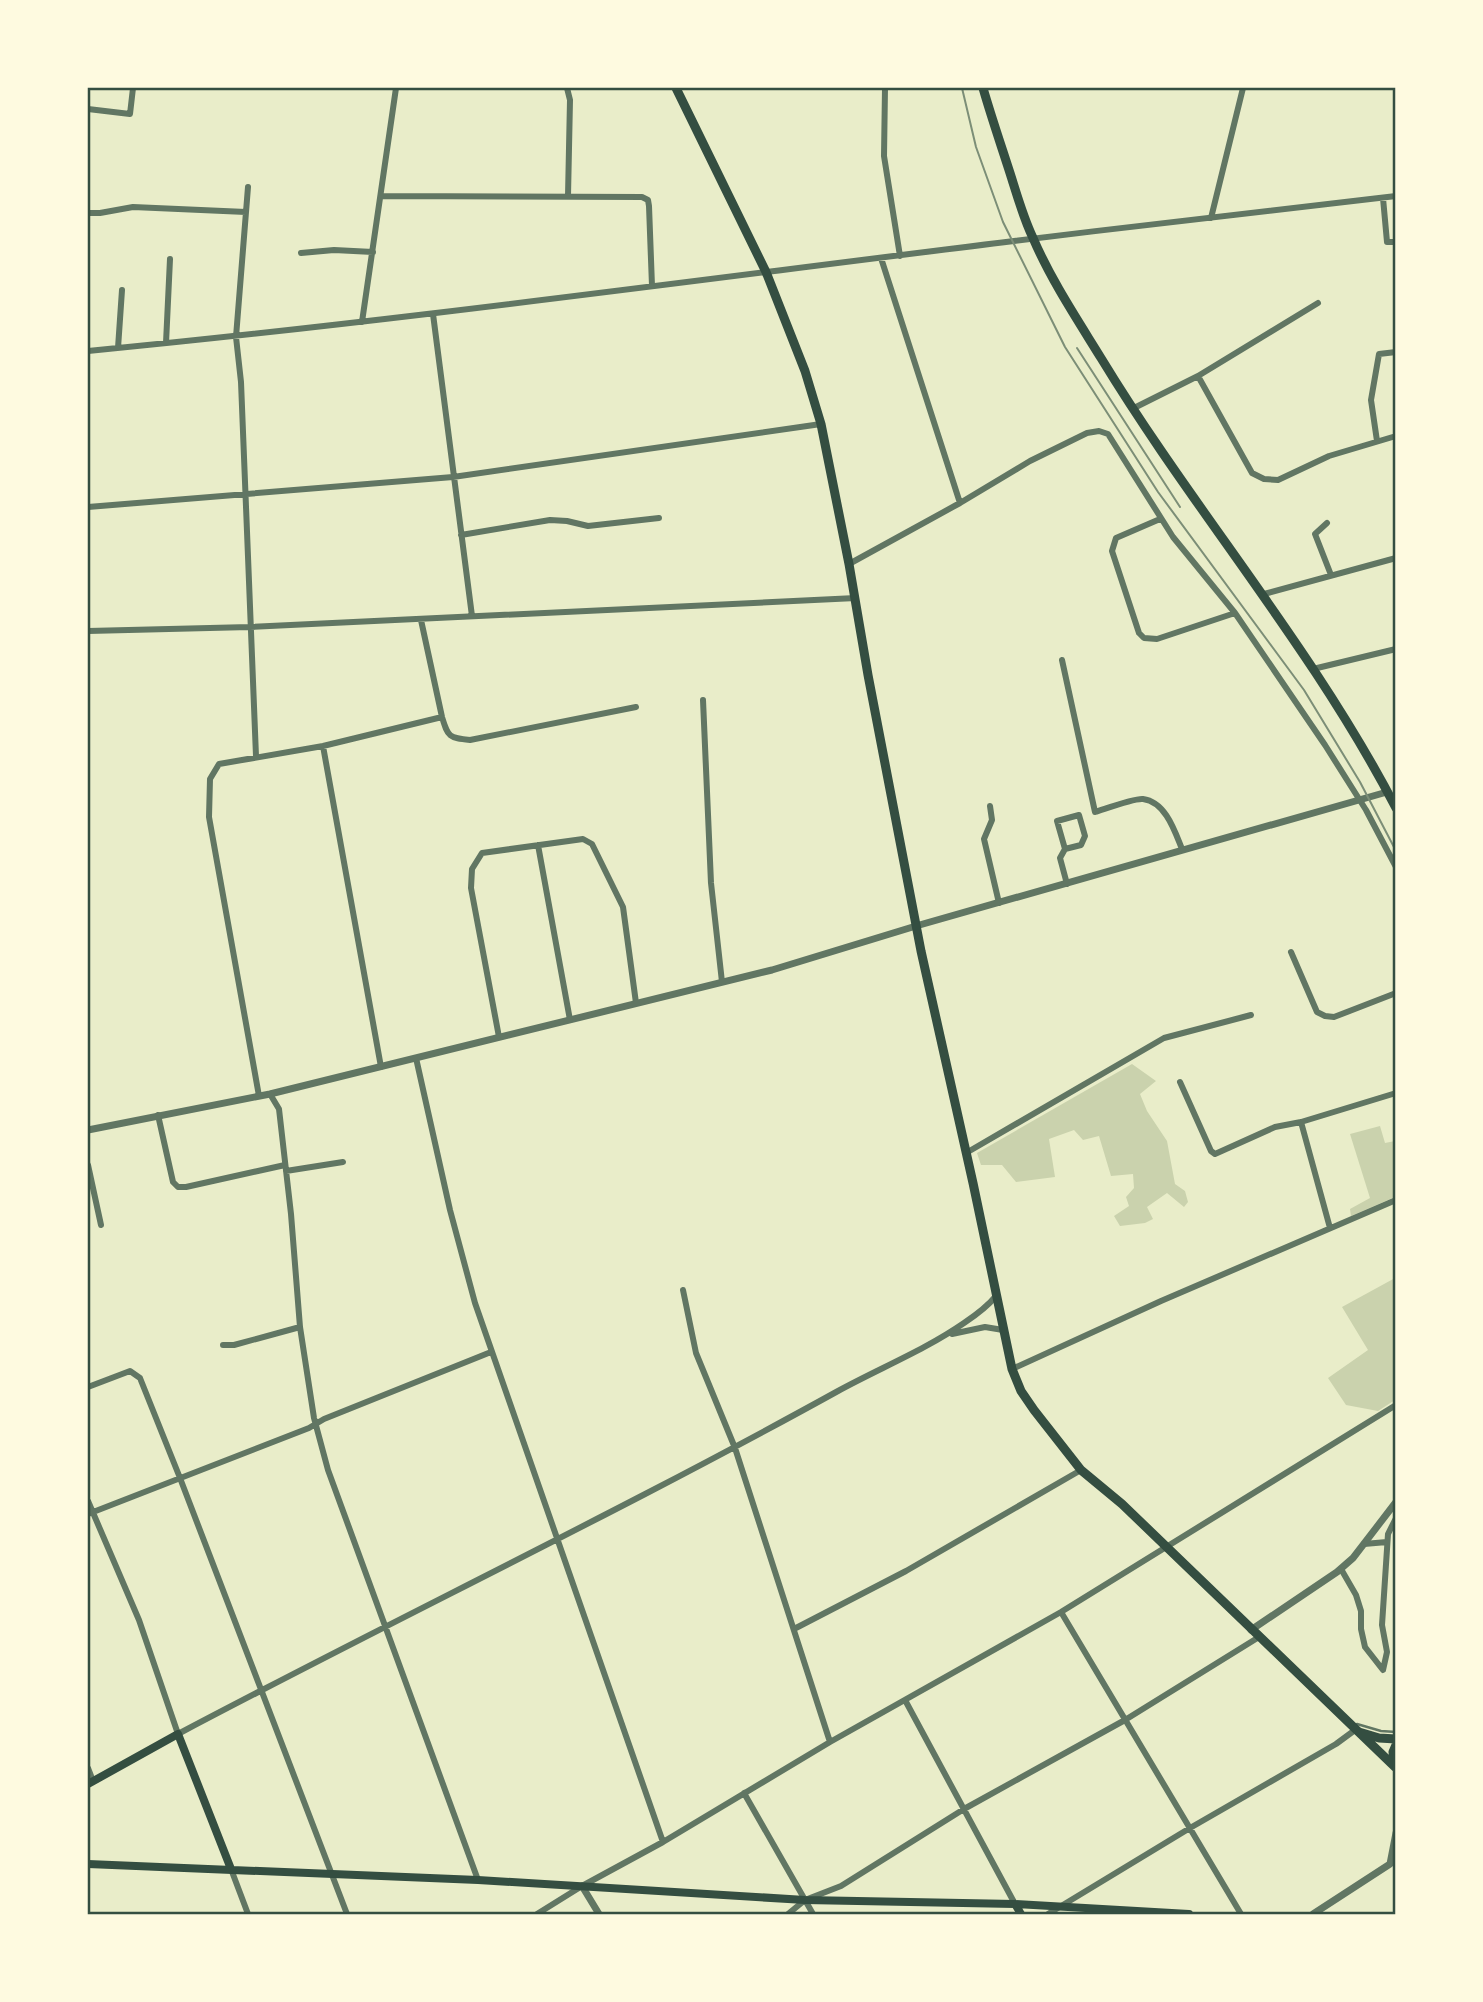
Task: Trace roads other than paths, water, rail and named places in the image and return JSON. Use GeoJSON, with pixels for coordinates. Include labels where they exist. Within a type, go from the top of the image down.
{"type":"FeatureCollection","features":[{"type":"Feature","properties":{"kind":"main road"},"geometry":{"type":"LineString","coordinates":[[676,88],[766,272],[805,371],[821,424],[916,926],[1003,1330],[1012,1369],[1021,1391],[1081,1470],[1122,1504],[1395,1767]]}},
{"type":"Feature","properties":{"kind":"main road"},"geometry":{"type":"LineString","coordinates":[[983,88],[1023,213],[1033,238],[1073,313],[1159,450],[1264,594],[1313,669],[1391,790],[1395,808]]}},
{"type":"Feature","properties":{"kind":"main road"},"geometry":{"type":"LineString","coordinates":[[1356,1731],[1379,1738],[1395,1739]]}},
{"type":"Feature","properties":{"kind":"main road"},"geometry":{"type":"LineString","coordinates":[[90,1782],[178,1734],[231,1869]]}},
{"type":"Feature","properties":{"kind":"main road"},"geometry":{"type":"LineString","coordinates":[[1395,1745],[1395,1767]]}},
{"type":"Feature","properties":{"kind":"main road"},"geometry":{"type":"LineString","coordinates":[[88,1864],[478,1880],[805,1900],[1015,1904],[1189,1914]]}},
{"type":"Feature","properties":{"kind":"main road"},"geometry":{"type":"LineString","coordinates":[[1015,1904],[1021,1914]]}},
{"type":"Feature","properties":{"kind":"street"},"geometry":{"type":"LineString","coordinates":[[88,109],[130,114],[133,88]]}},
{"type":"Feature","properties":{"kind":"street"},"geometry":{"type":"LineString","coordinates":[[362,322],[396,88]]}},
{"type":"Feature","properties":{"kind":"street"},"geometry":{"type":"LineString","coordinates":[[567,88],[570,100],[568,197]]}},
{"type":"Feature","properties":{"kind":"street"},"geometry":{"type":"LineString","coordinates":[[885,88],[884,156],[900,256]]}},
{"type":"Feature","properties":{"kind":"street"},"geometry":{"type":"LineString","coordinates":[[1211,218],[1243,88]]}},
{"type":"Feature","properties":{"kind":"street"},"geometry":{"type":"LineString","coordinates":[[248,187],[236,337],[241,382],[256,756]]}},
{"type":"Feature","properties":{"kind":"street"},"geometry":{"type":"LineString","coordinates":[[381,195],[642,197],[648,200],[652,286]]}},
{"type":"Feature","properties":{"kind":"street"},"geometry":{"type":"LineString","coordinates":[[88,351],[433,314],[1033,238],[1395,196]]}},
{"type":"Feature","properties":{"kind":"street"},"geometry":{"type":"LineString","coordinates":[[1383,198],[1387,242],[1395,242]]}},
{"type":"Feature","properties":{"kind":"street"},"geometry":{"type":"LineString","coordinates":[[88,213],[100,214],[133,207],[246,212]]}},
{"type":"Feature","properties":{"kind":"street"},"geometry":{"type":"LineString","coordinates":[[301,253],[334,250],[373,252]]}},
{"type":"Feature","properties":{"kind":"street"},"geometry":{"type":"LineString","coordinates":[[881,258],[960,503]]}},
{"type":"Feature","properties":{"kind":"street"},"geometry":{"type":"LineString","coordinates":[[166,344],[170,259]]}},
{"type":"Feature","properties":{"kind":"street"},"geometry":{"type":"LineString","coordinates":[[118,348],[122,290]]}},
{"type":"Feature","properties":{"kind":"street"},"geometry":{"type":"LineString","coordinates":[[1132,409],[1198,376],[1318,303]]}},
{"type":"Feature","properties":{"kind":"street"},"geometry":{"type":"LineString","coordinates":[[433,314],[472,617]]}},
{"type":"Feature","properties":{"kind":"street"},"geometry":{"type":"LineString","coordinates":[[1377,441],[1371,400],[1380,354],[1395,352]]}},
{"type":"Feature","properties":{"kind":"street"},"geometry":{"type":"LineString","coordinates":[[1198,376],[1252,473],[1264,480],[1278,480],[1329,456],[1395,436]]}},
{"type":"Feature","properties":{"kind":"street"},"geometry":{"type":"LineString","coordinates":[[88,507],[453,477],[821,424]]}},
{"type":"Feature","properties":{"kind":"street"},"geometry":{"type":"LineString","coordinates":[[849,564],[1030,461],[1087,433],[1100,431],[1108,434],[1160,519],[1235,613],[1325,745],[1359,799],[1395,867]]}},
{"type":"Feature","properties":{"kind":"street"},"geometry":{"type":"LineString","coordinates":[[461,535],[550,520],[588,526],[659,518]]}},
{"type":"Feature","properties":{"kind":"street"},"geometry":{"type":"LineString","coordinates":[[1160,519],[1116,538],[1112,545],[1139,633],[1144,638],[1157,639],[1235,613]]}},
{"type":"Feature","properties":{"kind":"street"},"geometry":{"type":"LineString","coordinates":[[1327,523],[1315,534],[1332,575]]}},
{"type":"Feature","properties":{"kind":"street"},"geometry":{"type":"LineString","coordinates":[[1264,594],[1395,558]]}},
{"type":"Feature","properties":{"kind":"street"},"geometry":{"type":"LineString","coordinates":[[88,631],[421,620],[856,598]]}},
{"type":"Feature","properties":{"kind":"street"},"geometry":{"type":"LineString","coordinates":[[421,620],[446,732],[453,738],[470,740],[636,707]]}},
{"type":"Feature","properties":{"kind":"street"},"geometry":{"type":"LineString","coordinates":[[1313,669],[1395,649]]}},
{"type":"Feature","properties":{"kind":"street"},"geometry":{"type":"LineString","coordinates":[[1062,660],[1095,812]]}},
{"type":"Feature","properties":{"kind":"street"},"geometry":{"type":"LineString","coordinates":[[703,699],[711,883],[722,982]]}},
{"type":"Feature","properties":{"kind":"street"},"geometry":{"type":"LineString","coordinates":[[259,1096],[209,817],[210,779],[219,764],[323,746],[442,717]]}},
{"type":"Feature","properties":{"kind":"street"},"geometry":{"type":"LineString","coordinates":[[323,746],[381,1067]]}},
{"type":"Feature","properties":{"kind":"street"},"geometry":{"type":"LineString","coordinates":[[88,1130],[271,1094],[772,970],[1391,790]]}},
{"type":"Feature","properties":{"kind":"street"},"geometry":{"type":"LineString","coordinates":[[1067,884],[1060,858],[1065,849],[1057,821],[1142,799],[1154,803],[1164,813],[1182,849]]}},
{"type":"Feature","properties":{"kind":"street"},"geometry":{"type":"LineString","coordinates":[[990,806],[992,820],[984,839],[999,904]]}},
{"type":"Feature","properties":{"kind":"street"},"geometry":{"type":"LineString","coordinates":[[1065,849],[1081,845],[1084,836],[1079,815]]}},
{"type":"Feature","properties":{"kind":"street"},"geometry":{"type":"LineString","coordinates":[[499,1037],[471,888],[472,869],[482,853],[583,839],[592,845],[623,906],[636,1003]]}},
{"type":"Feature","properties":{"kind":"street"},"geometry":{"type":"LineString","coordinates":[[538,845],[570,1020]]}},
{"type":"Feature","properties":{"kind":"street"},"geometry":{"type":"LineString","coordinates":[[1291,952],[1317,1012],[1325,1016],[1334,1017],[1395,993]]}},
{"type":"Feature","properties":{"kind":"street"},"geometry":{"type":"LineString","coordinates":[[966,1153],[1164,1038],[1251,1015]]}},
{"type":"Feature","properties":{"kind":"street"},"geometry":{"type":"LineString","coordinates":[[416,1058],[450,1210],[475,1303],[663,1842]]}},
{"type":"Feature","properties":{"kind":"street"},"geometry":{"type":"LineString","coordinates":[[1180,1082],[1213,1153],[1275,1127],[1301,1122],[1395,1093]]}},
{"type":"Feature","properties":{"kind":"street"},"geometry":{"type":"LineString","coordinates":[[271,1094],[279,1109],[300,1326],[315,1424],[328,1470],[478,1880]]}},
{"type":"Feature","properties":{"kind":"street"},"geometry":{"type":"LineString","coordinates":[[158,1115],[173,1182],[178,1187],[285,1168],[343,1162]]}},
{"type":"Feature","properties":{"kind":"street"},"geometry":{"type":"LineString","coordinates":[[1301,1122],[1330,1228]]}},
{"type":"Feature","properties":{"kind":"street"},"geometry":{"type":"LineString","coordinates":[[88,1165],[101,1225]]}},
{"type":"Feature","properties":{"kind":"street"},"geometry":{"type":"LineString","coordinates":[[1012,1369],[1395,1200]]}},
{"type":"Feature","properties":{"kind":"street"},"geometry":{"type":"LineString","coordinates":[[683,1290],[696,1353],[735,1448],[830,1742]]}},
{"type":"Feature","properties":{"kind":"street"},"geometry":{"type":"LineString","coordinates":[[88,1501],[90,1513],[139,1620],[178,1734],[735,1448],[947,1335],[985,1308],[996,1296]]}},
{"type":"Feature","properties":{"kind":"street"},"geometry":{"type":"LineString","coordinates":[[223,1345],[234,1345],[300,1326]]}},
{"type":"Feature","properties":{"kind":"street"},"geometry":{"type":"LineString","coordinates":[[947,1335],[985,1327],[1003,1330]]}},
{"type":"Feature","properties":{"kind":"street"},"geometry":{"type":"LineString","coordinates":[[90,1513],[491,1352]]}},
{"type":"Feature","properties":{"kind":"street"},"geometry":{"type":"LineString","coordinates":[[88,1387],[130,1371],[140,1378],[347,1914]]}},
{"type":"Feature","properties":{"kind":"street"},"geometry":{"type":"LineString","coordinates":[[537,1914],[830,1742],[1061,1612],[1395,1405]]}},
{"type":"Feature","properties":{"kind":"street"},"geometry":{"type":"LineString","coordinates":[[794,1629],[918,1564],[1081,1470]]}},
{"type":"Feature","properties":{"kind":"street"},"geometry":{"type":"LineString","coordinates":[[788,1914],[805,1900],[841,1886],[964,1809],[1125,1720],[1255,1633],[1341,1569],[1364,1544],[1395,1502]]}},
{"type":"Feature","properties":{"kind":"street"},"geometry":{"type":"LineString","coordinates":[[1341,1569],[1356,1595],[1361,1611],[1365,1647],[1382,1670],[1387,1652],[1382,1625],[1387,1542],[1395,1518]]}},
{"type":"Feature","properties":{"kind":"street"},"geometry":{"type":"LineString","coordinates":[[1364,1544],[1387,1542]]}},
{"type":"Feature","properties":{"kind":"street"},"geometry":{"type":"LineString","coordinates":[[1061,1612],[1241,1914]]}},
{"type":"Feature","properties":{"kind":"street"},"geometry":{"type":"LineString","coordinates":[[905,1700],[1015,1904]]}},
{"type":"Feature","properties":{"kind":"street"},"geometry":{"type":"LineString","coordinates":[[1048,1914],[1356,1731]]}},
{"type":"Feature","properties":{"kind":"street"},"geometry":{"type":"LineString","coordinates":[[88,1768],[90,1782]]}},
{"type":"Feature","properties":{"kind":"street"},"geometry":{"type":"LineString","coordinates":[[744,1793],[813,1914]]}},
{"type":"Feature","properties":{"kind":"street"},"geometry":{"type":"LineString","coordinates":[[1313,1914],[1390,1864],[1395,1833]]}},
{"type":"Feature","properties":{"kind":"street"},"geometry":{"type":"LineString","coordinates":[[231,1869],[248,1914]]}},
{"type":"Feature","properties":{"kind":"street"},"geometry":{"type":"LineString","coordinates":[[582,1886],[599,1914]]}},
{"type":"Feature","properties":{"kind":"lane"},"geometry":{"type":"LineString","coordinates":[[1339,1714],[1358,1725],[1395,1732]]}},
{"type":"Feature","properties":{"kind":"tram line"},"geometry":{"type":"LineString","coordinates":[[962,88],[976,147],[1003,222],[1065,347],[1158,492],[1304,690],[1360,782],[1396,851]]}},
{"type":"Feature","properties":{"kind":"tram line"},"geometry":{"type":"LineString","coordinates":[[1077,348],[1180,507]]}}]}
